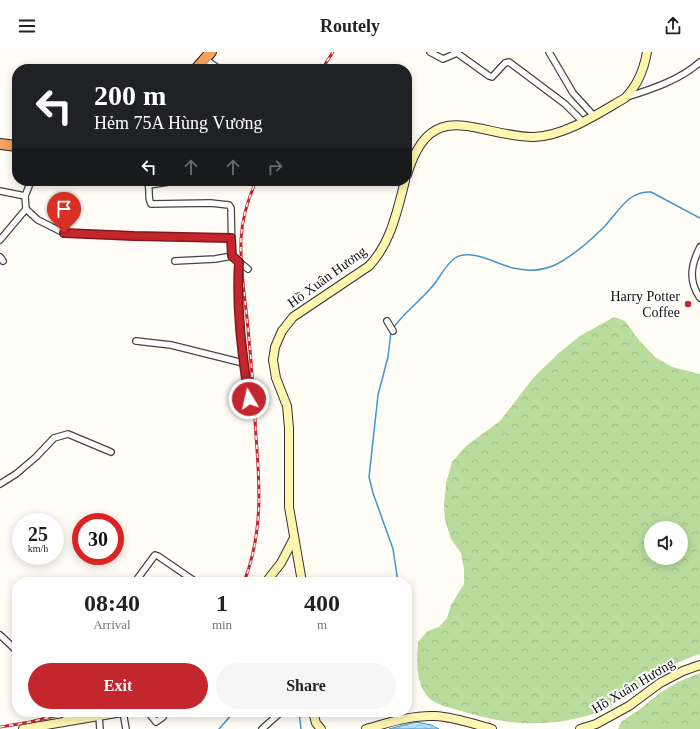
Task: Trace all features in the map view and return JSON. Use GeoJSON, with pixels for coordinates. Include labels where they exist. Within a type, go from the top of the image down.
{"type":"FeatureCollection","features":[{"type":"Feature","properties":{"kind":"highway"},"geometry":{"type":"LineString","coordinates":[[200,64],[208,55]]}},
{"type":"Feature","properties":{"kind":"highway"},"geometry":{"type":"LineString","coordinates":[[0,144],[12,145]]}},
{"type":"Feature","properties":{"kind":"main road"},"geometry":{"type":"LineString","coordinates":[[412,164],[419,146],[432,133],[450,125],[465,125],[534,137],[558,132],[583,122],[625,98],[641,75],[647,52]]}},
{"type":"Feature","properties":{"kind":"main road","name":"Hồ Xuân Hương"},"geometry":{"type":"LineString","coordinates":[[301,577],[289,507],[288,406],[276,378],[273,360],[275,347],[282,331],[293,317],[369,266],[379,255],[392,228],[404,186]]}},
{"type":"Feature","properties":{"kind":"main road"},"geometry":{"type":"LineString","coordinates":[[270,577],[281,563],[294,538]]}},
{"type":"Feature","properties":{"kind":"main road","name":"Hồ Xuân Hương"},"geometry":{"type":"LineString","coordinates":[[580,729],[596,724],[629,706],[660,683],[683,671],[700,665]]}},
{"type":"Feature","properties":{"kind":"main road"},"geometry":{"type":"LineString","coordinates":[[366,729],[404,719],[428,716],[451,718],[492,729]]}},
{"type":"Feature","properties":{"kind":"main road"},"geometry":{"type":"LineString","coordinates":[[23,729],[92,717]]}},
{"type":"Feature","properties":{"kind":"main road"},"geometry":{"type":"LineString","coordinates":[[314,717],[320,729]]}},
{"type":"Feature","properties":{"kind":"street"},"geometry":{"type":"LineString","coordinates":[[430,52],[443,59],[457,53],[489,76],[492,76],[505,63],[509,62],[565,104],[583,122]]}},
{"type":"Feature","properties":{"kind":"street"},"geometry":{"type":"LineString","coordinates":[[549,52],[573,93],[594,116]]}},
{"type":"Feature","properties":{"kind":"street"},"geometry":{"type":"LineString","coordinates":[[208,55],[215,64]]}},
{"type":"Feature","properties":{"kind":"street"},"geometry":{"type":"LineString","coordinates":[[625,98],[657,87],[687,72],[700,62]]}},
{"type":"Feature","properties":{"kind":"street"},"geometry":{"type":"LineString","coordinates":[[29,186],[25,196],[26,209],[38,220],[64,233],[231,238]]}},
{"type":"Feature","properties":{"kind":"street"},"geometry":{"type":"LineString","coordinates":[[148,186],[149,201],[151,204],[210,203],[229,205],[231,208],[232,256],[248,269]]}},
{"type":"Feature","properties":{"kind":"street"},"geometry":{"type":"LineString","coordinates":[[0,192],[25,196]]}},
{"type":"Feature","properties":{"kind":"street"},"geometry":{"type":"LineString","coordinates":[[0,240],[26,209]]}},
{"type":"Feature","properties":{"kind":"street"},"geometry":{"type":"LineString","coordinates":[[700,247],[694,261],[692,274],[694,288],[700,298]]}},
{"type":"Feature","properties":{"kind":"street"},"geometry":{"type":"LineString","coordinates":[[175,261],[215,259],[232,256]]}},
{"type":"Feature","properties":{"kind":"street"},"geometry":{"type":"LineString","coordinates":[[239,262],[238,312],[243,363],[249,399]]}},
{"type":"Feature","properties":{"kind":"street"},"geometry":{"type":"LineString","coordinates":[[387,321],[393,331]]}},
{"type":"Feature","properties":{"kind":"street"},"geometry":{"type":"LineString","coordinates":[[136,341],[171,346],[243,363]]}},
{"type":"Feature","properties":{"kind":"street"},"geometry":{"type":"LineString","coordinates":[[0,484],[16,474],[36,457],[54,438],[68,434],[111,452]]}},
{"type":"Feature","properties":{"kind":"street"},"geometry":{"type":"LineString","coordinates":[[139,577],[155,555],[189,577]]}},
{"type":"Feature","properties":{"kind":"street"},"geometry":{"type":"LineString","coordinates":[[0,636],[12,646]]}},
{"type":"Feature","properties":{"kind":"street"},"geometry":{"type":"LineString","coordinates":[[99,717],[100,729]]}},
{"type":"Feature","properties":{"kind":"street"},"geometry":{"type":"LineString","coordinates":[[123,717],[126,729]]}},
{"type":"Feature","properties":{"kind":"street"},"geometry":{"type":"LineString","coordinates":[[152,717],[156,722],[163,717]]}},
{"type":"Feature","properties":{"kind":"street"},"geometry":{"type":"LineString","coordinates":[[262,729],[275,717]]}},
{"type":"Feature","properties":{"kind":"green space"},"geometry":{"type":"Polygon","coordinates":[[[614,317],[625,321],[638,339],[655,357],[672,367],[700,374],[700,654],[685,659],[663,670],[607,709],[566,721],[548,723],[512,722],[476,715],[442,705],[431,700],[424,691],[419,677],[417,656],[418,642],[428,631],[439,627],[447,618],[451,605],[464,584],[464,569],[461,553],[451,539],[445,520],[444,505],[446,483],[452,462],[466,446],[500,421],[534,377],[560,352],[580,336],[614,317]]]}},
{"type":"Feature","properties":{"kind":"green space"},"geometry":{"type":"Polygon","coordinates":[[[700,673],[700,729],[618,729],[621,722],[660,693],[678,682],[700,673]]]}},
{"type":"Feature","properties":{"kind":"water"},"geometry":{"type":"Polygon","coordinates":[[[416,722],[431,725],[439,729],[389,729],[416,722]]]}},
{"type":"Feature","properties":{"kind":"waterway"},"geometry":{"type":"LineString","coordinates":[[393,329],[400,319],[433,285],[451,261],[461,255],[476,256],[518,269],[534,270],[550,267],[581,248],[605,226],[630,198],[643,192],[651,192],[700,218]]}},
{"type":"Feature","properties":{"kind":"waterway"},"geometry":{"type":"LineString","coordinates":[[391,332],[388,357],[378,395],[369,477],[373,493],[393,549],[397,577]]}},
{"type":"Feature","properties":{"kind":"waterway"},"geometry":{"type":"LineString","coordinates":[[219,729],[230,717]]}},
{"type":"Feature","properties":{"kind":"waterway"},"geometry":{"type":"LineString","coordinates":[[300,717],[301,729]]}},
{"type":"Feature","properties":{"kind":"railway"},"geometry":{"type":"LineString","coordinates":[[325,64],[333,52]]}},
{"type":"Feature","properties":{"kind":"railway"},"geometry":{"type":"LineString","coordinates":[[246,577],[254,546],[259,510],[253,391],[241,249],[243,224],[250,195],[254,186]]}},
{"type":"Feature","properties":{"kind":"railway"},"geometry":{"type":"LineString","coordinates":[[0,727],[50,717]]}},
{"type":"Feature","properties":{"kind":"place","name":"Harry Potter Coffee"},"geometry":{"type":"Point","coordinates":[688,304]}},
{"type":"Feature","properties":{"kind":"route"},"geometry":{"type":"LineString","coordinates":[[64,233],[231,238],[232,256],[239,262],[238,312],[243,363],[249,399]]}}]}
